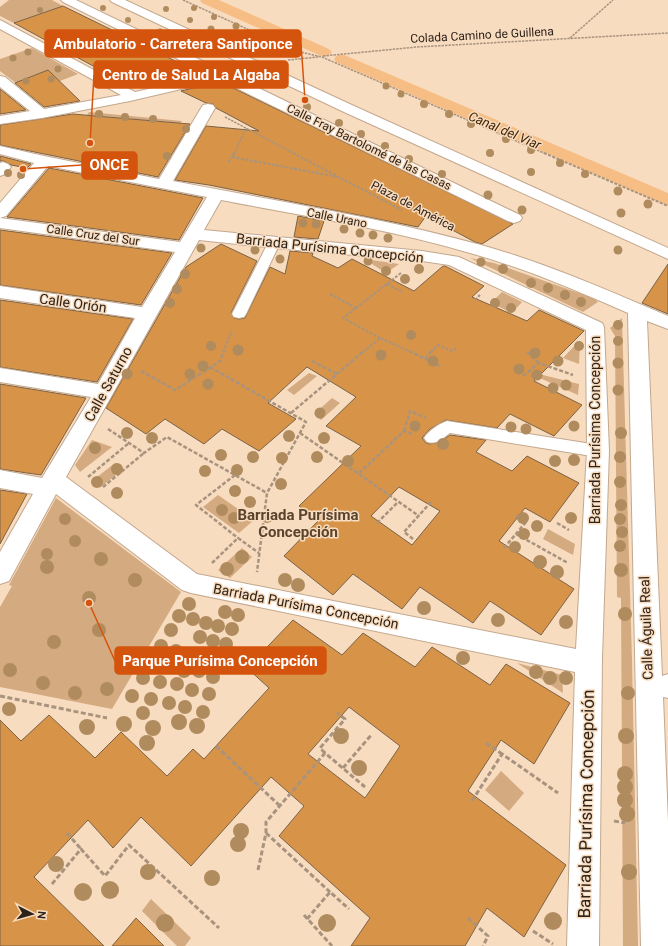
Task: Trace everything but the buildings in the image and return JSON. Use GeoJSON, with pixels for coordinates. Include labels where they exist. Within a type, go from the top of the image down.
{"type":"FeatureCollection","features":[{"type":"Feature","properties":{"kind":"street","name":"Calle Fray Bartolomé de las Casas"},"geometry":{"type":"LineString","coordinates":[[66,0],[227,75],[514,218]]}},
{"type":"Feature","properties":{"kind":"street"},"geometry":{"type":"LineString","coordinates":[[116,0],[276,75],[668,254]]}},
{"type":"Feature","properties":{"kind":"street"},"geometry":{"type":"LineString","coordinates":[[0,24],[133,96]]}},
{"type":"Feature","properties":{"kind":"street"},"geometry":{"type":"LineString","coordinates":[[227,75],[234,55]]}},
{"type":"Feature","properties":{"kind":"street"},"geometry":{"type":"LineString","coordinates":[[0,120],[42,114],[133,96],[227,75],[257,66]]}},
{"type":"Feature","properties":{"kind":"street"},"geometry":{"type":"LineString","coordinates":[[227,75],[276,75]]}},
{"type":"Feature","properties":{"kind":"street"},"geometry":{"type":"LineString","coordinates":[[0,80],[42,114]]}},
{"type":"Feature","properties":{"kind":"street"},"geometry":{"type":"LineString","coordinates":[[164,184],[208,108]]}},
{"type":"Feature","properties":{"kind":"street","name":"Calle Urano"},"geometry":{"type":"LineString","coordinates":[[0,150],[37,159],[402,230],[476,249],[514,260],[666,323]]}},
{"type":"Feature","properties":{"kind":"street"},"geometry":{"type":"LineString","coordinates":[[1,190],[37,159]]}},
{"type":"Feature","properties":{"kind":"street"},"geometry":{"type":"LineString","coordinates":[[0,213],[19,191],[37,159]]}},
{"type":"Feature","properties":{"kind":"street"},"geometry":{"type":"LineString","coordinates":[[1,190],[19,191]]}},
{"type":"Feature","properties":{"kind":"street","name":"Calle Saturno"},"geometry":{"type":"LineString","coordinates":[[0,574],[64,491],[90,416],[217,194]]}},
{"type":"Feature","properties":{"kind":"street","name":"Calle Cruz del Sur"},"geometry":{"type":"LineString","coordinates":[[0,223],[190,241]]}},
{"type":"Feature","properties":{"kind":"street","name":"Barriada Purísima Concepción"},"geometry":{"type":"LineString","coordinates":[[190,241],[274,243],[422,256],[453,261],[595,327],[598,451],[589,663],[583,946]]}},
{"type":"Feature","properties":{"kind":"street","name":"Calle Orión"},"geometry":{"type":"LineString","coordinates":[[0,292],[147,314]]}},
{"type":"Feature","properties":{"kind":"street"},"geometry":{"type":"LineString","coordinates":[[595,327],[630,307]]}},
{"type":"Feature","properties":{"kind":"street","name":"Calle Águila Real"},"geometry":{"type":"LineString","coordinates":[[630,307],[657,946]]}},
{"type":"Feature","properties":{"kind":"street"},"geometry":{"type":"LineString","coordinates":[[0,375],[104,392]]}},
{"type":"Feature","properties":{"kind":"street"},"geometry":{"type":"LineString","coordinates":[[0,479],[64,491]]}},
{"type":"Feature","properties":{"kind":"street","name":"Barriada Purísima Concepción"},"geometry":{"type":"LineString","coordinates":[[64,491],[191,583],[589,663]]}},
{"type":"Feature","properties":{"kind":"lane"},"geometry":{"type":"LineString","coordinates":[[239,314],[274,243]]}},
{"type":"Feature","properties":{"kind":"lane"},"geometry":{"type":"LineString","coordinates":[[432,438],[447,427],[598,451]]}},
{"type":"Feature","properties":{"kind":"path"},"geometry":{"type":"LineString","coordinates":[[183,0],[296,50],[322,57],[668,206]]}},
{"type":"Feature","properties":{"kind":"path"},"geometry":{"type":"LineString","coordinates":[[570,38],[613,0]]}},
{"type":"Feature","properties":{"kind":"path","name":"Colada Camino de Guillena"},"geometry":{"type":"LineString","coordinates":[[296,58],[322,57],[416,47],[509,43],[570,38],[648,36],[668,33]]}},
{"type":"Feature","properties":{"kind":"path","name":"Plaza de América"},"geometry":{"type":"LineString","coordinates":[[208,108],[408,213]]}},
{"type":"Feature","properties":{"kind":"path"},"geometry":{"type":"LineString","coordinates":[[228,162],[246,128]]}},
{"type":"Feature","properties":{"kind":"path","name":"Plaza de América"},"geometry":{"type":"LineString","coordinates":[[232,157],[341,178]]}},
{"type":"Feature","properties":{"kind":"path"},"geometry":{"type":"LineString","coordinates":[[402,272],[343,318],[380,338],[442,367]]}},
{"type":"Feature","properties":{"kind":"path"},"geometry":{"type":"LineString","coordinates":[[386,284],[402,292]]}},
{"type":"Feature","properties":{"kind":"path"},"geometry":{"type":"LineString","coordinates":[[330,294],[356,308]]}},
{"type":"Feature","properties":{"kind":"path"},"geometry":{"type":"LineString","coordinates":[[122,360],[175,390],[220,361],[239,314]]}},
{"type":"Feature","properties":{"kind":"path"},"geometry":{"type":"LineString","coordinates":[[291,413],[380,338]]}},
{"type":"Feature","properties":{"kind":"path"},"geometry":{"type":"LineString","coordinates":[[425,359],[438,345],[452,351],[457,347]]}},
{"type":"Feature","properties":{"kind":"path"},"geometry":{"type":"LineString","coordinates":[[527,352],[539,363],[596,383]]}},
{"type":"Feature","properties":{"kind":"path"},"geometry":{"type":"LineString","coordinates":[[312,361],[337,374]]}},
{"type":"Feature","properties":{"kind":"path"},"geometry":{"type":"LineString","coordinates":[[523,376],[539,363]]}},
{"type":"Feature","properties":{"kind":"path"},"geometry":{"type":"LineString","coordinates":[[210,367],[306,422],[267,493],[254,596]]}},
{"type":"Feature","properties":{"kind":"path"},"geometry":{"type":"LineString","coordinates":[[90,416],[144,453]]}},
{"type":"Feature","properties":{"kind":"path"},"geometry":{"type":"LineString","coordinates":[[359,474],[404,431],[419,437],[432,438]]}},
{"type":"Feature","properties":{"kind":"path"},"geometry":{"type":"LineString","coordinates":[[300,432],[419,516]]}},
{"type":"Feature","properties":{"kind":"path"},"geometry":{"type":"LineString","coordinates":[[64,491],[144,453],[167,437],[267,493]]}},
{"type":"Feature","properties":{"kind":"path"},"geometry":{"type":"LineString","coordinates":[[64,491],[129,443]]}},
{"type":"Feature","properties":{"kind":"path"},"geometry":{"type":"LineString","coordinates":[[235,475],[196,505],[259,553]]}},
{"type":"Feature","properties":{"kind":"path"},"geometry":{"type":"LineString","coordinates":[[377,523],[398,502]]}},
{"type":"Feature","properties":{"kind":"path"},"geometry":{"type":"LineString","coordinates":[[413,539],[404,532],[431,502]]}},
{"type":"Feature","properties":{"kind":"path"},"geometry":{"type":"LineString","coordinates":[[504,548],[526,522],[516,516]]}},
{"type":"Feature","properties":{"kind":"path"},"geometry":{"type":"LineString","coordinates":[[516,534],[593,577]]}},
{"type":"Feature","properties":{"kind":"path"},"geometry":{"type":"LineString","coordinates":[[210,565],[238,538]]}},
{"type":"Feature","properties":{"kind":"path"},"geometry":{"type":"LineString","coordinates":[[0,696],[107,718]]}},
{"type":"Feature","properties":{"kind":"path"},"geometry":{"type":"LineString","coordinates":[[337,712],[345,719],[320,748],[365,787]]}},
{"type":"Feature","properties":{"kind":"path"},"geometry":{"type":"LineString","coordinates":[[343,768],[372,734]]}},
{"type":"Feature","properties":{"kind":"path"},"geometry":{"type":"LineString","coordinates":[[486,742],[586,814],[653,827]]}},
{"type":"Feature","properties":{"kind":"path"},"geometry":{"type":"LineString","coordinates":[[216,746],[280,806]]}},
{"type":"Feature","properties":{"kind":"path"},"geometry":{"type":"LineString","coordinates":[[258,870],[266,833],[266,822],[325,753]]}},
{"type":"Feature","properties":{"kind":"path"},"geometry":{"type":"LineString","coordinates":[[472,802],[502,754]]}},
{"type":"Feature","properties":{"kind":"path"},"geometry":{"type":"LineString","coordinates":[[67,833],[105,876],[129,845],[219,928]]}},
{"type":"Feature","properties":{"kind":"path"},"geometry":{"type":"LineString","coordinates":[[266,833],[349,909]]}},
{"type":"Feature","properties":{"kind":"path"},"geometry":{"type":"LineString","coordinates":[[52,884],[81,849]]}},
{"type":"Feature","properties":{"kind":"path"},"geometry":{"type":"LineString","coordinates":[[307,919],[330,892]]}},
{"type":"Feature","properties":{"kind":"path"},"geometry":{"type":"LineString","coordinates":[[304,915],[332,946]]}},
{"type":"Feature","properties":{"kind":"path"},"geometry":{"type":"LineString","coordinates":[[468,918],[488,936],[483,946]]}},
{"type":"Feature","properties":{"kind":"path"},"geometry":{"type":"LineString","coordinates":[[533,931],[556,946]]}},
{"type":"Feature","properties":{"kind":"shaded area"},"geometry":{"type":"Polygon","coordinates":[[[9,0],[52,0],[63,6],[14,23],[0,16],[0,7],[9,0]]]}},
{"type":"Feature","properties":{"kind":"shaded area"},"geometry":{"type":"Polygon","coordinates":[[[32,48],[78,74],[29,93],[0,71],[0,59],[32,48]]]}},
{"type":"Feature","properties":{"kind":"shaded area"},"geometry":{"type":"Polygon","coordinates":[[[89,112],[182,121],[180,123],[87,115],[89,112]]]}},
{"type":"Feature","properties":{"kind":"shaded area"},"geometry":{"type":"Polygon","coordinates":[[[470,258],[494,263],[593,298],[598,302],[583,312],[470,258]]]}},
{"type":"Feature","properties":{"kind":"shaded area"},"geometry":{"type":"Polygon","coordinates":[[[364,259],[399,264],[386,273],[364,259]]]}},
{"type":"Feature","properties":{"kind":"shaded area"},"geometry":{"type":"Polygon","coordinates":[[[502,292],[522,302],[512,313],[491,303],[502,292]]]}},
{"type":"Feature","properties":{"kind":"shaded area"},"geometry":{"type":"Polygon","coordinates":[[[622,318],[632,660],[638,946],[623,946],[621,598],[617,597],[615,336],[610,328],[622,318]]]}},
{"type":"Feature","properties":{"kind":"shaded area"},"geometry":{"type":"Polygon","coordinates":[[[578,342],[580,343],[579,364],[563,358],[578,342]]]}},
{"type":"Feature","properties":{"kind":"shaded area"},"geometry":{"type":"Polygon","coordinates":[[[309,373],[317,376],[294,395],[287,390],[309,373]]]}},
{"type":"Feature","properties":{"kind":"shaded area"},"geometry":{"type":"Polygon","coordinates":[[[535,373],[579,384],[578,395],[533,375],[535,373]]]}},
{"type":"Feature","properties":{"kind":"shaded area"},"geometry":{"type":"Polygon","coordinates":[[[332,398],[340,403],[321,420],[314,414],[332,398]]]}},
{"type":"Feature","properties":{"kind":"shaded area"},"geometry":{"type":"Polygon","coordinates":[[[92,440],[112,447],[80,472],[75,465],[92,440]]]}},
{"type":"Feature","properties":{"kind":"shaded area"},"geometry":{"type":"Polygon","coordinates":[[[115,463],[123,469],[101,487],[92,481],[115,463]]]}},
{"type":"Feature","properties":{"kind":"shaded area"},"geometry":{"type":"Polygon","coordinates":[[[218,495],[254,520],[239,533],[203,507],[218,495]]]}},
{"type":"Feature","properties":{"kind":"shaded area"},"geometry":{"type":"Polygon","coordinates":[[[56,498],[181,592],[112,709],[0,687],[0,607],[12,586],[9,585],[56,498]]]}},
{"type":"Feature","properties":{"kind":"shaded area"},"geometry":{"type":"Polygon","coordinates":[[[548,529],[575,544],[573,555],[543,539],[548,529]]]}},
{"type":"Feature","properties":{"kind":"shaded area"},"geometry":{"type":"Polygon","coordinates":[[[242,548],[252,557],[230,578],[218,570],[242,548]]]}},
{"type":"Feature","properties":{"kind":"shaded area"},"geometry":{"type":"Polygon","coordinates":[[[517,663],[562,675],[563,693],[517,663]]]}},
{"type":"Feature","properties":{"kind":"shaded area"},"geometry":{"type":"Polygon","coordinates":[[[501,771],[524,793],[509,811],[485,790],[501,771]]]}},
{"type":"Feature","properties":{"kind":"shaded area"},"geometry":{"type":"Polygon","coordinates":[[[151,899],[191,938],[185,946],[177,946],[142,911],[151,899]]]}},
{"type":"Feature","properties":{"kind":"waterway","name":"Canal del Viar"},"geometry":{"type":"LineString","coordinates":[[207,0],[324,52]]}},
{"type":"Feature","properties":{"kind":"waterway","name":"Canal del Viar"},"geometry":{"type":"LineString","coordinates":[[342,59],[668,200]]}},
{"type":"Feature","properties":{"kind":"place","name":"Ambulatorio - Carretera Santiponce"},"geometry":{"type":"Point","coordinates":[305,100]}},
{"type":"Feature","properties":{"kind":"place","name":"Centro de Salud La Algaba"},"geometry":{"type":"Point","coordinates":[90,143]}},
{"type":"Feature","properties":{"kind":"place","name":"ONCE"},"geometry":{"type":"Point","coordinates":[23,169]}},
{"type":"Feature","properties":{"kind":"place","name":"Parque Purísima Concepción"},"geometry":{"type":"Point","coordinates":[89,603]}},
{"type":"Feature","properties":{"kind":"district","name":"Barriada Purísima Concepción"},"geometry":{"type":"Point","coordinates":[298,524]}}]}
